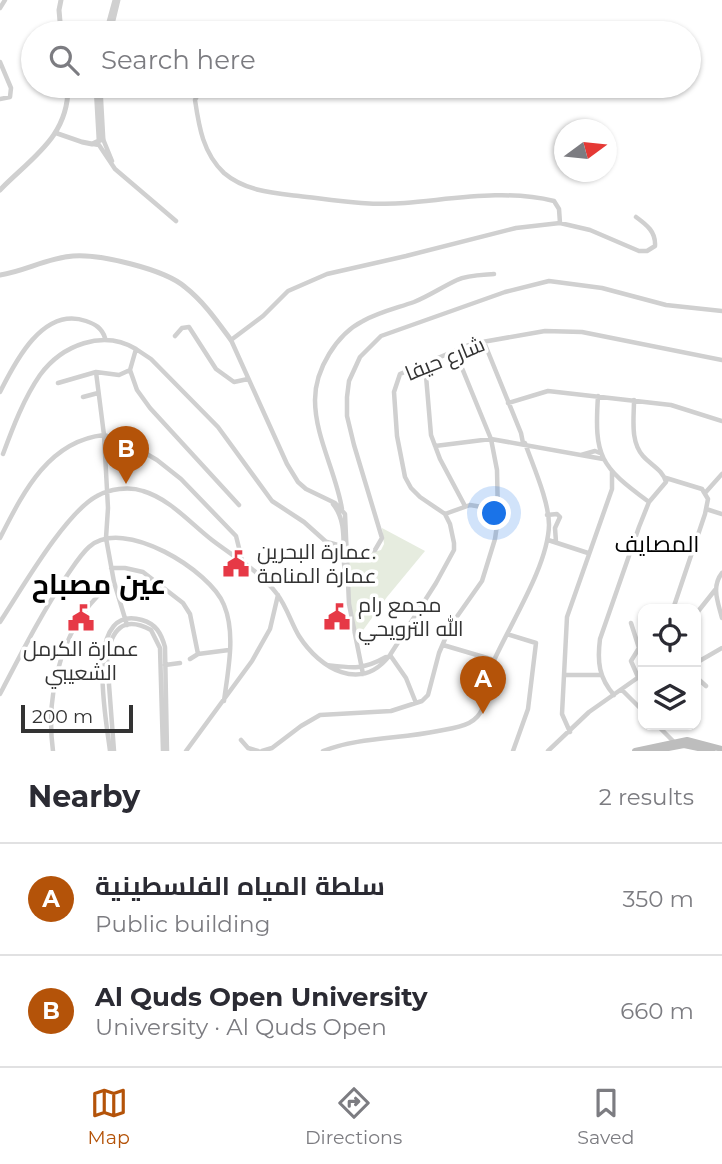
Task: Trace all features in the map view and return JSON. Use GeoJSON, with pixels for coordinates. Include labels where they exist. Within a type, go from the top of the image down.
{"type":"FeatureCollection","features":[{"type":"Feature","properties":{"kind":"main road"},"geometry":{"type":"LineString","coordinates":[[635,751],[687,740],[722,749]]}},
{"type":"Feature","properties":{"kind":"main road"},"geometry":{"type":"LineString","coordinates":[[653,751],[684,745],[712,751]]}},
{"type":"Feature","properties":{"kind":"street"},"geometry":{"type":"LineString","coordinates":[[0,8],[5,0]]}},
{"type":"Feature","properties":{"kind":"street"},"geometry":{"type":"LineString","coordinates":[[60,21],[61,0]]}},
{"type":"Feature","properties":{"kind":"street"},"geometry":{"type":"LineString","coordinates":[[111,21],[117,0]]}},
{"type":"Feature","properties":{"kind":"street"},"geometry":{"type":"LineString","coordinates":[[0,62],[11,88],[10,97],[0,99]]}},
{"type":"Feature","properties":{"kind":"street"},"geometry":{"type":"LineString","coordinates":[[0,190],[52,141],[67,98]]}},
{"type":"Feature","properties":{"kind":"street"},"geometry":{"type":"LineString","coordinates":[[99,98],[101,139],[115,169]]}},
{"type":"Feature","properties":{"kind":"street"},"geometry":{"type":"LineString","coordinates":[[196,98],[205,146],[225,173],[254,189],[373,204],[480,196],[521,196],[554,201],[559,209],[559,223]]}},
{"type":"Feature","properties":{"kind":"street"},"geometry":{"type":"LineString","coordinates":[[56,133],[73,141],[99,145],[115,169],[176,221]]}},
{"type":"Feature","properties":{"kind":"street"},"geometry":{"type":"LineString","coordinates":[[92,144],[101,139]]}},
{"type":"Feature","properties":{"kind":"street"},"geometry":{"type":"LineString","coordinates":[[231,340],[263,316],[288,291],[327,274],[516,228],[559,223],[590,230],[639,251],[647,251],[655,246],[655,238],[650,228],[636,218]]}},
{"type":"Feature","properties":{"kind":"street"},"geometry":{"type":"LineString","coordinates":[[0,275],[40,262],[74,256],[109,259],[150,270],[183,285],[208,308],[231,340],[287,464],[298,482],[342,509]]}},
{"type":"Feature","properties":{"kind":"street"},"geometry":{"type":"LineString","coordinates":[[362,670],[351,618],[347,580],[347,522],[316,418],[317,381],[330,353],[349,330],[361,322],[415,301],[456,280],[494,274]]}},
{"type":"Feature","properties":{"kind":"street"},"geometry":{"type":"LineString","coordinates":[[331,546],[367,551],[380,545],[381,532],[347,416],[347,397],[349,382],[360,357],[381,336],[505,292],[549,281],[601,288],[666,305],[722,311]]}},
{"type":"Feature","properties":{"kind":"street"},"geometry":{"type":"LineString","coordinates":[[0,392],[25,348],[40,333],[55,324],[70,318],[79,319],[96,325],[103,332],[105,339]]}},
{"type":"Feature","properties":{"kind":"street"},"geometry":{"type":"LineString","coordinates":[[175,336],[182,328],[189,327],[216,369],[234,382],[248,379]]}},
{"type":"Feature","properties":{"kind":"street","name":"شارع حيفا"},"geometry":{"type":"LineString","coordinates":[[445,514],[419,497],[404,477],[397,436],[394,392],[400,374],[471,344],[545,331],[582,332],[722,360]]}},
{"type":"Feature","properties":{"kind":"street"},"geometry":{"type":"LineString","coordinates":[[3,454],[32,389],[50,363],[81,344],[105,339],[126,342],[151,359],[218,427],[272,501],[304,522],[346,563]]}},
{"type":"Feature","properties":{"kind":"street"},"geometry":{"type":"LineString","coordinates":[[327,750],[359,742],[417,736],[468,723],[478,717],[486,701],[486,677],[526,597],[548,540],[547,515],[521,443],[518,427],[484,342]]}},
{"type":"Feature","properties":{"kind":"street"},"geometry":{"type":"LineString","coordinates":[[136,349],[130,370],[137,390],[150,408],[239,505]]}},
{"type":"Feature","properties":{"kind":"street"},"geometry":{"type":"LineString","coordinates":[[242,740],[248,748],[260,751],[272,748],[320,715],[391,711],[416,703],[428,695],[451,625],[482,581],[495,539],[499,495],[491,439],[455,351]]}},
{"type":"Feature","properties":{"kind":"street"},"geometry":{"type":"LineString","coordinates":[[425,363],[431,435],[465,506]]}},
{"type":"Feature","properties":{"kind":"street"},"geometry":{"type":"LineString","coordinates":[[58,383],[96,372],[119,375],[130,370]]}},
{"type":"Feature","properties":{"kind":"street"},"geometry":{"type":"LineString","coordinates":[[96,372],[104,435],[106,538],[114,582],[127,623]]}},
{"type":"Feature","properties":{"kind":"street"},"geometry":{"type":"LineString","coordinates":[[508,403],[548,391],[671,405],[722,419]]}},
{"type":"Feature","properties":{"kind":"street"},"geometry":{"type":"LineString","coordinates":[[83,397],[98,393]]}},
{"type":"Feature","properties":{"kind":"street"},"geometry":{"type":"LineString","coordinates":[[598,396],[596,440],[602,457],[624,484],[649,502]]}},
{"type":"Feature","properties":{"kind":"street"},"geometry":{"type":"LineString","coordinates":[[635,400],[634,436],[638,448],[666,478],[702,489],[705,493],[706,509],[675,604]]}},
{"type":"Feature","properties":{"kind":"street"},"geometry":{"type":"LineString","coordinates":[[0,537],[22,494],[56,455],[89,436],[104,435],[128,443],[157,460],[181,479],[236,536],[242,561]]}},
{"type":"Feature","properties":{"kind":"street"},"geometry":{"type":"LineString","coordinates":[[435,446],[491,439],[581,456],[602,457]]}},
{"type":"Feature","properties":{"kind":"street"},"geometry":{"type":"LineString","coordinates":[[588,453],[596,440]]}},
{"type":"Feature","properties":{"kind":"street"},"geometry":{"type":"LineString","coordinates":[[581,456],[595,452],[602,457]]}},
{"type":"Feature","properties":{"kind":"street"},"geometry":{"type":"LineString","coordinates":[[570,732],[562,714],[567,617],[611,494],[614,483],[612,471]]}},
{"type":"Feature","properties":{"kind":"street"},"geometry":{"type":"LineString","coordinates":[[705,493],[722,474]]}},
{"type":"Feature","properties":{"kind":"street"},"geometry":{"type":"LineString","coordinates":[[614,695],[601,675],[598,656],[600,639],[649,502],[664,486],[666,478]]}},
{"type":"Feature","properties":{"kind":"street"},"geometry":{"type":"LineString","coordinates":[[611,494],[624,484]]}},
{"type":"Feature","properties":{"kind":"street"},"geometry":{"type":"LineString","coordinates":[[0,622],[57,537],[85,504],[107,491],[143,490],[166,502],[211,540],[263,578],[278,595],[299,636],[312,653],[326,664],[351,675],[390,655]]}},
{"type":"Feature","properties":{"kind":"street"},"geometry":{"type":"LineString","coordinates":[[327,499],[339,512],[345,535],[357,551]]}},
{"type":"Feature","properties":{"kind":"street"},"geometry":{"type":"LineString","coordinates":[[326,664],[362,670],[384,663],[454,550],[450,524],[445,514],[465,506],[482,507]]}},
{"type":"Feature","properties":{"kind":"street"},"geometry":{"type":"LineString","coordinates":[[706,509],[722,514]]}},
{"type":"Feature","properties":{"kind":"street"},"geometry":{"type":"LineString","coordinates":[[547,515],[557,514],[560,517],[555,528],[556,543]]}},
{"type":"Feature","properties":{"kind":"street"},"geometry":{"type":"LineString","coordinates":[[331,546],[345,535]]}},
{"type":"Feature","properties":{"kind":"street"},"geometry":{"type":"LineString","coordinates":[[0,694],[44,611],[72,568],[90,545],[106,538],[117,537],[154,546],[175,558],[222,599],[227,613],[229,650],[224,701]]}},
{"type":"Feature","properties":{"kind":"street"},"geometry":{"type":"LineString","coordinates":[[548,540],[588,554]]}},
{"type":"Feature","properties":{"kind":"street"},"geometry":{"type":"LineString","coordinates":[[346,563],[349,556],[357,551]]}},
{"type":"Feature","properties":{"kind":"street"},"geometry":{"type":"LineString","coordinates":[[111,568],[143,572],[183,603],[190,614],[198,654]]}},
{"type":"Feature","properties":{"kind":"street"},"geometry":{"type":"LineString","coordinates":[[722,573],[716,582],[715,590],[722,618]]}},
{"type":"Feature","properties":{"kind":"street"},"geometry":{"type":"LineString","coordinates":[[52,751],[52,694],[65,647],[90,606],[114,582]]}},
{"type":"Feature","properties":{"kind":"street"},"geometry":{"type":"LineString","coordinates":[[701,608],[715,590]]}},
{"type":"Feature","properties":{"kind":"street"},"geometry":{"type":"LineString","coordinates":[[186,751],[252,661],[270,629],[278,595]]}},
{"type":"Feature","properties":{"kind":"street"},"geometry":{"type":"LineString","coordinates":[[112,751],[102,657],[104,642],[112,629],[141,620],[153,625],[162,635],[165,751]]}},
{"type":"Feature","properties":{"kind":"street"},"geometry":{"type":"LineString","coordinates":[[631,623],[639,648],[631,661],[638,673]]}},
{"type":"Feature","properties":{"kind":"street"},"geometry":{"type":"LineString","coordinates":[[506,635],[536,643],[528,709],[513,751]]}},
{"type":"Feature","properties":{"kind":"street"},"geometry":{"type":"LineString","coordinates":[[443,645],[494,660]]}},
{"type":"Feature","properties":{"kind":"street"},"geometry":{"type":"LineString","coordinates":[[701,660],[722,648]]}},
{"type":"Feature","properties":{"kind":"street"},"geometry":{"type":"LineString","coordinates":[[190,659],[198,654],[229,650]]}},
{"type":"Feature","properties":{"kind":"street"},"geometry":{"type":"LineString","coordinates":[[358,650],[363,661],[374,664]]}},
{"type":"Feature","properties":{"kind":"street"},"geometry":{"type":"LineString","coordinates":[[349,668],[356,663],[358,650]]}},
{"type":"Feature","properties":{"kind":"street"},"geometry":{"type":"LineString","coordinates":[[390,655],[406,678],[416,703]]}},
{"type":"Feature","properties":{"kind":"street"},"geometry":{"type":"LineString","coordinates":[[163,666],[180,663]]}},
{"type":"Feature","properties":{"kind":"street"},"geometry":{"type":"LineString","coordinates":[[565,675],[601,675]]}},
{"type":"Feature","properties":{"kind":"street"},"geometry":{"type":"LineString","coordinates":[[548,751],[589,712],[638,678]]}},
{"type":"Feature","properties":{"kind":"street"},"geometry":{"type":"LineString","coordinates":[[701,682],[706,686]]}},
{"type":"Feature","properties":{"kind":"street"},"geometry":{"type":"LineString","coordinates":[[622,690],[638,706]]}},
{"type":"Feature","properties":{"kind":"street"},"geometry":{"type":"LineString","coordinates":[[662,730],[674,742]]}},
{"type":"Feature","properties":{"kind":"shaded area"},"geometry":{"type":"Polygon","coordinates":[[[382,528],[425,551],[356,640],[350,612],[347,561],[354,553],[362,555],[381,550],[384,544],[382,528]]]}},
{"type":"Feature","properties":{"kind":"place","name":"Al Quds Open University"},"geometry":{"type":"Point","coordinates":[126,484]}},
{"type":"Feature","properties":{"kind":"place","name":"عمارة البحرين. عمارة المنامة"},"geometry":{"type":"Point","coordinates":[236,564]}},
{"type":"Feature","properties":{"kind":"place","name":"مجمع رام الله الترويحي"},"geometry":{"type":"Point","coordinates":[337,617]}},
{"type":"Feature","properties":{"kind":"place","name":"عمارة الكرمل الشعيبي"},"geometry":{"type":"Point","coordinates":[81,618]}},
{"type":"Feature","properties":{"kind":"place","name":"سلطة المياه الفلسطينية"},"geometry":{"type":"Point","coordinates":[483,714]}},
{"type":"Feature","properties":{"kind":"district","name":"المصايف"},"geometry":{"type":"Point","coordinates":[657,544]}},
{"type":"Feature","properties":{"kind":"district","name":"عين مصباح"},"geometry":{"type":"Point","coordinates":[99,584]}}]}
